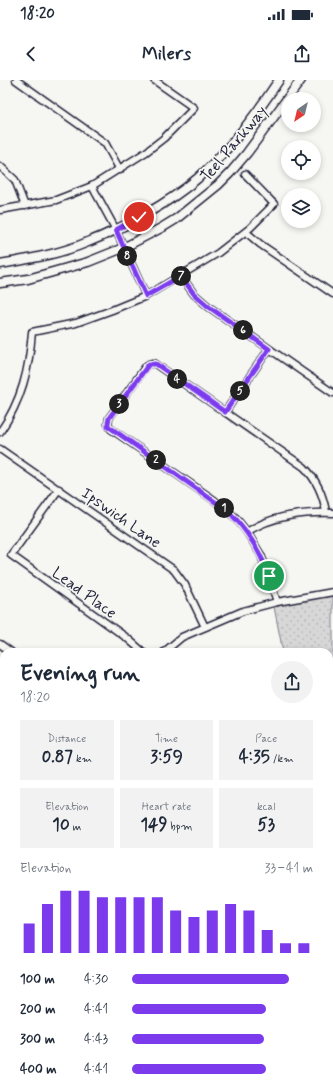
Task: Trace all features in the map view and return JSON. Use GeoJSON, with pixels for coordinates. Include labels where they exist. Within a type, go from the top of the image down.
{"type":"FeatureCollection","features":[{"type":"Feature","properties":{"kind":"main road","name":"Teel Parkway"},"geometry":{"type":"LineString","coordinates":[[0,264],[48,255],[88,243],[116,230],[162,204],[197,178],[225,150],[261,107],[279,80]]}},
{"type":"Feature","properties":{"kind":"main road","name":"Teel Parkway"},"geometry":{"type":"LineString","coordinates":[[0,283],[28,280],[88,262],[123,248],[176,219],[218,185],[248,153],[301,80]]}},
{"type":"Feature","properties":{"kind":"street"},"geometry":{"type":"LineString","coordinates":[[16,80],[105,143],[120,170]]}},
{"type":"Feature","properties":{"kind":"street"},"geometry":{"type":"LineString","coordinates":[[0,210],[56,200],[92,186],[120,170],[164,138],[194,108],[154,80]]}},
{"type":"Feature","properties":{"kind":"street"},"geometry":{"type":"LineString","coordinates":[[0,166],[16,180],[25,206]]}},
{"type":"Feature","properties":{"kind":"street"},"geometry":{"type":"LineString","coordinates":[[0,432],[8,421],[20,397],[29,360],[32,332],[76,323],[146,296],[218,253],[246,232],[274,204],[245,174]]}},
{"type":"Feature","properties":{"kind":"street"},"geometry":{"type":"LineString","coordinates":[[92,186],[116,230],[146,296]]}},
{"type":"Feature","properties":{"kind":"street"},"geometry":{"type":"LineString","coordinates":[[246,232],[260,244],[333,294]]}},
{"type":"Feature","properties":{"kind":"street"},"geometry":{"type":"LineString","coordinates":[[181,276],[194,294],[209,307],[333,393]]}},
{"type":"Feature","properties":{"kind":"street"},"geometry":{"type":"LineString","coordinates":[[225,412],[269,349]]}},
{"type":"Feature","properties":{"kind":"street"},"geometry":{"type":"LineString","coordinates":[[277,602],[263,560],[247,532],[236,518],[222,506],[111,429],[108,423],[109,418],[146,366],[151,363],[156,364],[304,467],[318,485],[323,496],[326,512]]}},
{"type":"Feature","properties":{"kind":"street","name":"Ipswich Lane"},"geometry":{"type":"LineString","coordinates":[[0,449],[174,570],[185,585],[205,627]]}},
{"type":"Feature","properties":{"kind":"street","name":"Lead Place"},"geometry":{"type":"LineString","coordinates":[[59,489],[11,555],[128,638],[139,648]]}},
{"type":"Feature","properties":{"kind":"street"},"geometry":{"type":"LineString","coordinates":[[247,532],[259,525],[271,521],[326,512],[333,513]]}},
{"type":"Feature","properties":{"kind":"street"},"geometry":{"type":"LineString","coordinates":[[169,648],[182,637],[243,611],[277,602],[333,592]]}},
{"type":"Feature","properties":{"kind":"shaded area"},"geometry":{"type":"Polygon","coordinates":[[[333,596],[333,648],[282,648],[274,607],[292,602],[333,596]]]}},
{"type":"Feature","properties":{"kind":"route"},"geometry":{"type":"LineString","coordinates":[[139,217],[116,230],[146,296],[181,276],[194,294],[209,307],[269,349],[225,412],[156,364],[149,364],[146,366],[109,418],[108,426],[214,500],[236,518],[252,539],[261,555],[269,576]]}}]}
